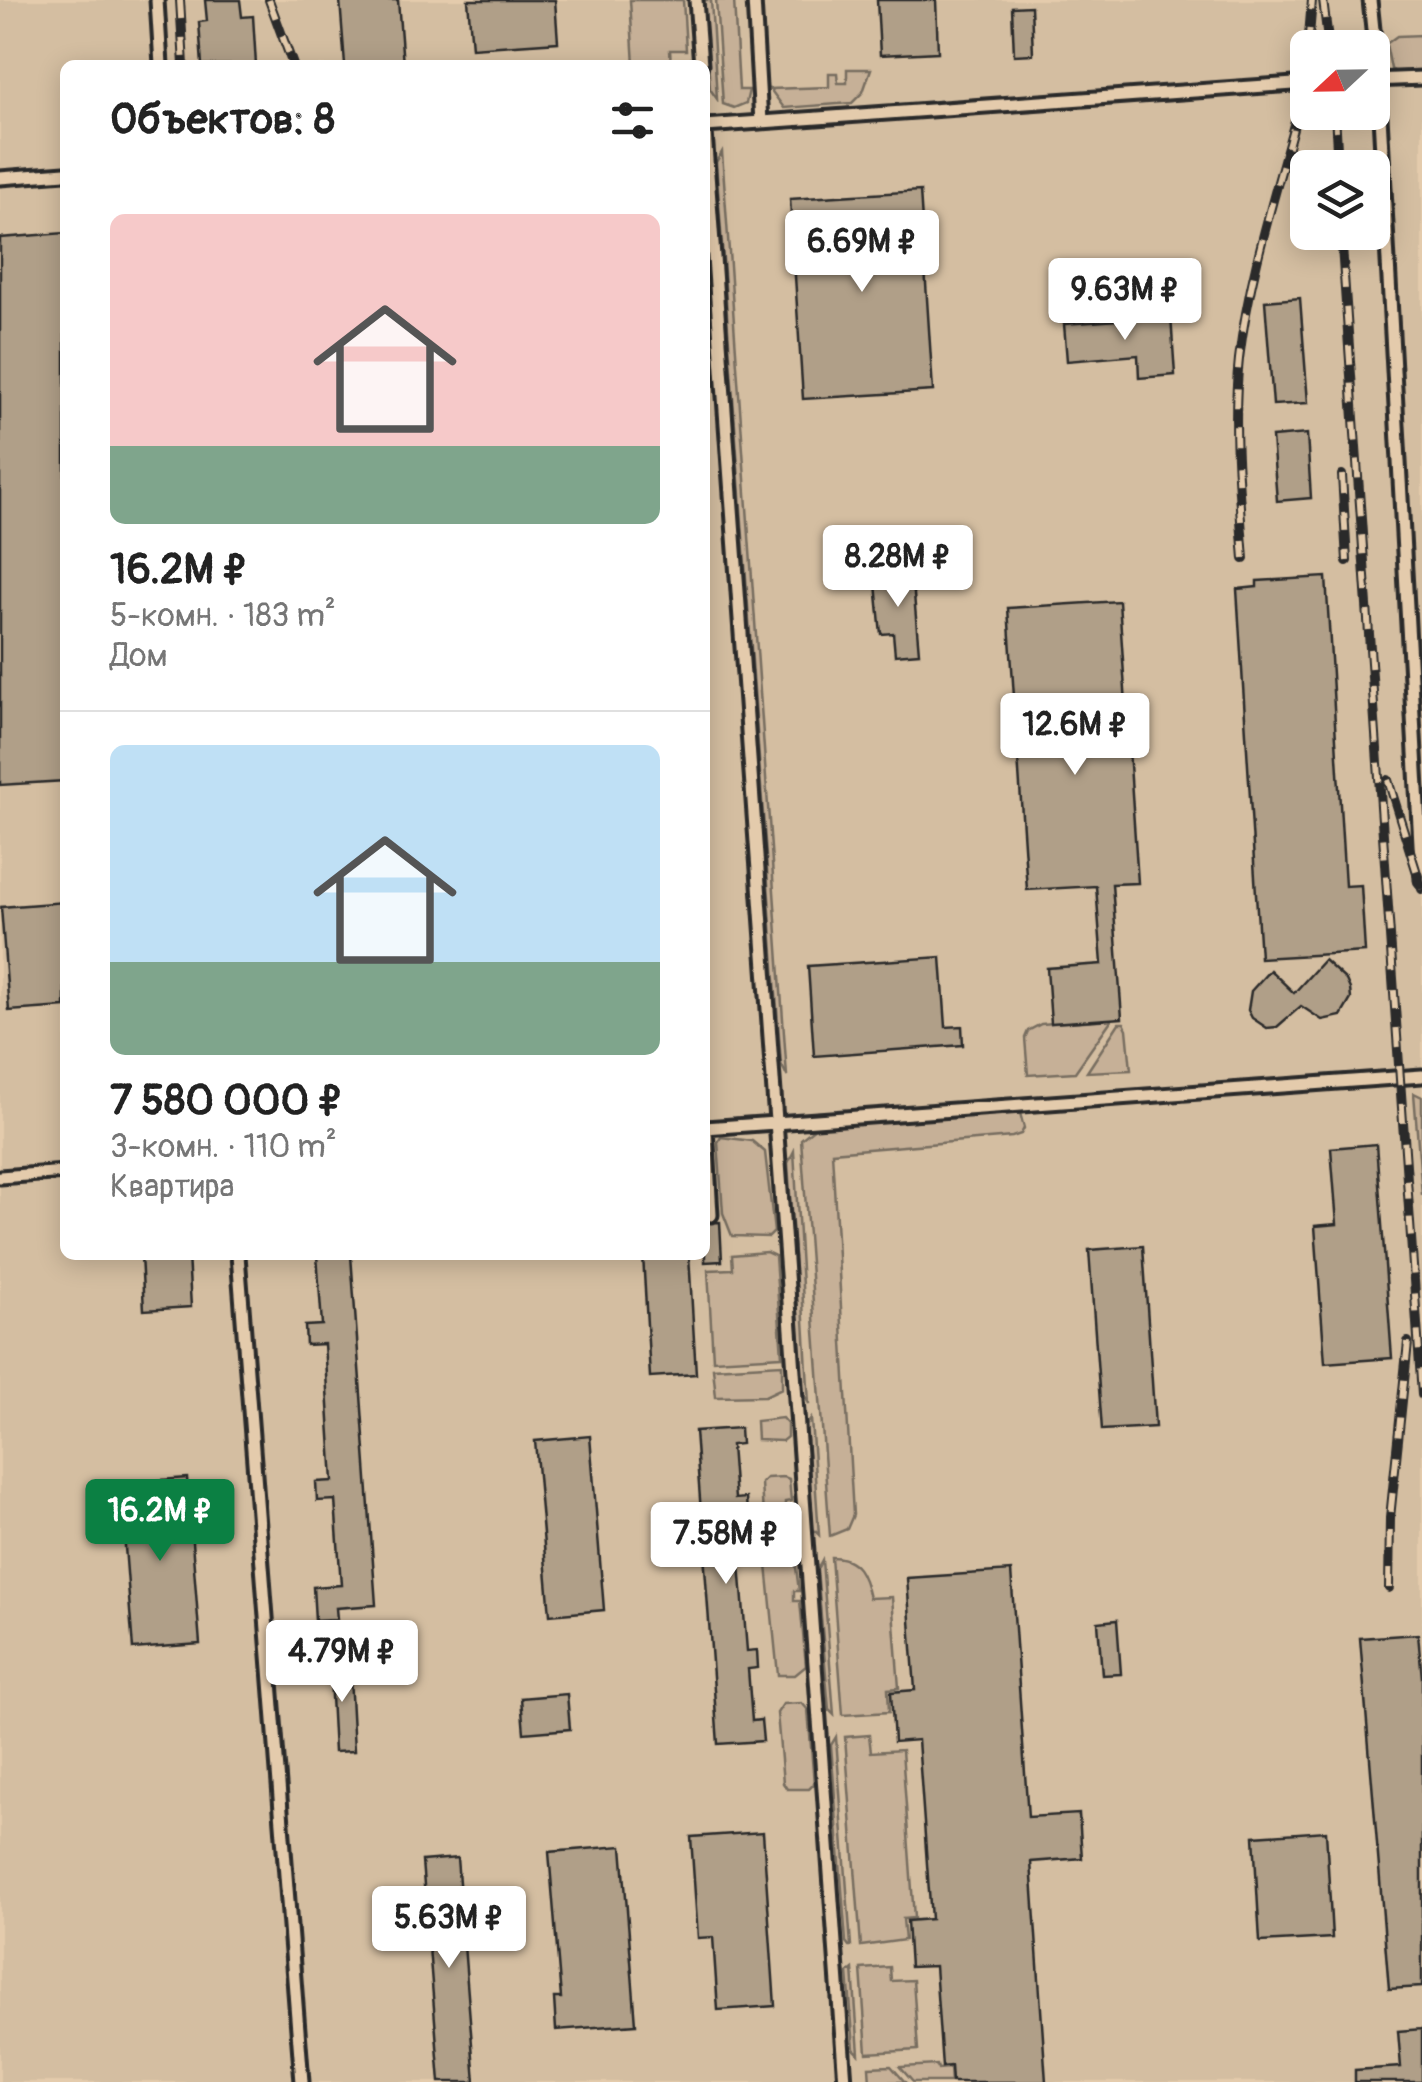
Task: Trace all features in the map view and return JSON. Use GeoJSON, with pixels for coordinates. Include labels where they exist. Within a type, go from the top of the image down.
{"type":"FeatureCollection","features":[{"type":"Feature","properties":{"kind":"lane"},"geometry":{"type":"LineString","coordinates":[[158,0],[161,60]]}},
{"type":"Feature","properties":{"kind":"lane"},"geometry":{"type":"LineString","coordinates":[[696,0],[701,60]]}},
{"type":"Feature","properties":{"kind":"lane"},"geometry":{"type":"LineString","coordinates":[[754,0],[762,122]]}},
{"type":"Feature","properties":{"kind":"lane"},"geometry":{"type":"LineString","coordinates":[[1370,0],[1372,30]]}},
{"type":"Feature","properties":{"kind":"lane"},"geometry":{"type":"LineString","coordinates":[[1390,79],[1422,78]]}},
{"type":"Feature","properties":{"kind":"lane"},"geometry":{"type":"LineString","coordinates":[[710,128],[1290,84]]}},
{"type":"Feature","properties":{"kind":"lane"},"geometry":{"type":"LineString","coordinates":[[1378,130],[1422,880]]}},
{"type":"Feature","properties":{"kind":"lane"},"geometry":{"type":"LineString","coordinates":[[0,178],[60,173]]}},
{"type":"Feature","properties":{"kind":"lane"},"geometry":{"type":"LineString","coordinates":[[710,201],[845,2082]]}},
{"type":"Feature","properties":{"kind":"lane"},"geometry":{"type":"LineString","coordinates":[[710,1128],[1422,1076]]}},
{"type":"Feature","properties":{"kind":"lane"},"geometry":{"type":"LineString","coordinates":[[0,1177],[60,1172]]}},
{"type":"Feature","properties":{"kind":"lane"},"geometry":{"type":"LineString","coordinates":[[710,1200],[711,1215]]}},
{"type":"Feature","properties":{"kind":"lane"},"geometry":{"type":"LineString","coordinates":[[238,1260],[302,2082]]}},
{"type":"Feature","properties":{"kind":"shaded area"},"geometry":{"type":"Polygon","coordinates":[[[0,0],[1422,0],[1422,2082],[0,2082],[0,0]]]}},
{"type":"Feature","properties":{"kind":"shaded area"},"geometry":{"type":"Polygon","coordinates":[[[630,0],[683,0],[686,50],[670,50],[671,60],[634,60],[630,0]]]}},
{"type":"Feature","properties":{"kind":"shaded area"},"geometry":{"type":"Polygon","coordinates":[[[704,0],[711,0],[717,99],[710,89],[704,0]]]}},
{"type":"Feature","properties":{"kind":"shaded area"},"geometry":{"type":"Polygon","coordinates":[[[716,0],[734,0],[739,90],[749,90],[746,103],[734,108],[723,104],[716,0]]]}},
{"type":"Feature","properties":{"kind":"shaded area"},"geometry":{"type":"Polygon","coordinates":[[[1422,35],[1422,75],[1401,75],[1391,69],[1390,41],[1397,36],[1422,35]]]}},
{"type":"Feature","properties":{"kind":"shaded area"},"geometry":{"type":"Polygon","coordinates":[[[847,69],[871,69],[863,92],[852,103],[784,108],[770,89],[829,87],[829,73],[837,73],[838,83],[847,83],[847,69]]]}},
{"type":"Feature","properties":{"kind":"shaded area"},"geometry":{"type":"Polygon","coordinates":[[[722,152],[787,1076],[781,1064],[716,162],[722,152]]]}},
{"type":"Feature","properties":{"kind":"shaded area"},"geometry":{"type":"Polygon","coordinates":[[[1112,1019],[1075,1072],[1028,1075],[1028,1031],[1041,1024],[1112,1019]]]}},
{"type":"Feature","properties":{"kind":"shaded area"},"geometry":{"type":"Polygon","coordinates":[[[1119,1023],[1127,1029],[1131,1070],[1087,1072],[1119,1023]]]}},
{"type":"Feature","properties":{"kind":"shaded area"},"geometry":{"type":"Polygon","coordinates":[[[1414,1093],[1422,1097],[1422,1195],[1414,1093]]]}},
{"type":"Feature","properties":{"kind":"shaded area"},"geometry":{"type":"Polygon","coordinates":[[[1020,1113],[1024,1128],[1012,1137],[832,1152],[853,1515],[847,1529],[830,1536],[801,1139],[816,1127],[1020,1113]]]}},
{"type":"Feature","properties":{"kind":"shaded area"},"geometry":{"type":"Polygon","coordinates":[[[721,1137],[752,1141],[765,1152],[774,1232],[769,1237],[732,1236],[723,1213],[718,1142],[721,1137]]]}},
{"type":"Feature","properties":{"kind":"shaded area"},"geometry":{"type":"Polygon","coordinates":[[[794,1151],[809,1404],[803,1392],[788,1163],[794,1151]]]}},
{"type":"Feature","properties":{"kind":"shaded area"},"geometry":{"type":"Polygon","coordinates":[[[766,1252],[775,1256],[782,1356],[713,1360],[708,1270],[733,1269],[732,1255],[766,1252]]]}},
{"type":"Feature","properties":{"kind":"shaded area"},"geometry":{"type":"Polygon","coordinates":[[[782,1364],[782,1388],[765,1396],[716,1397],[713,1368],[782,1364]]]}},
{"type":"Feature","properties":{"kind":"shaded area"},"geometry":{"type":"Polygon","coordinates":[[[782,1418],[787,1424],[787,1437],[782,1441],[757,1440],[756,1421],[782,1418]]]}},
{"type":"Feature","properties":{"kind":"shaded area"},"geometry":{"type":"Polygon","coordinates":[[[811,1419],[819,1535],[813,1529],[806,1426],[811,1419]]]}},
{"type":"Feature","properties":{"kind":"shaded area"},"geometry":{"type":"Polygon","coordinates":[[[766,1478],[789,1479],[791,1501],[785,1502],[785,1511],[791,1511],[793,1527],[764,1531],[761,1483],[766,1478]]]}},
{"type":"Feature","properties":{"kind":"shaded area"},"geometry":{"type":"Polygon","coordinates":[[[831,1557],[854,1564],[869,1598],[892,1597],[899,1688],[888,1689],[889,1712],[843,1715],[831,1557]]]}},
{"type":"Feature","properties":{"kind":"shaded area"},"geometry":{"type":"Polygon","coordinates":[[[795,1559],[799,1591],[794,1591],[794,1601],[800,1601],[806,1666],[795,1675],[778,1675],[767,1565],[772,1560],[795,1559]]]}},
{"type":"Feature","properties":{"kind":"shaded area"},"geometry":{"type":"Polygon","coordinates":[[[822,1560],[834,1715],[829,1710],[817,1569],[822,1560]]]}},
{"type":"Feature","properties":{"kind":"shaded area"},"geometry":{"type":"Polygon","coordinates":[[[802,1703],[808,1710],[814,1784],[809,1789],[787,1789],[783,1783],[777,1713],[783,1704],[802,1703]]]}},
{"type":"Feature","properties":{"kind":"shaded area"},"geometry":{"type":"Polygon","coordinates":[[[869,1735],[871,1752],[902,1750],[914,1918],[903,1919],[905,1940],[861,1946],[845,1737],[869,1735]]]}},
{"type":"Feature","properties":{"kind":"shaded area"},"geometry":{"type":"Polygon","coordinates":[[[836,1737],[851,1946],[846,1942],[831,1745],[836,1737]]]}},
{"type":"Feature","properties":{"kind":"shaded area"},"geometry":{"type":"Polygon","coordinates":[[[890,1967],[891,1981],[913,1980],[918,2050],[867,2053],[861,1969],[890,1967]]]}},
{"type":"Feature","properties":{"kind":"shaded area"},"geometry":{"type":"Polygon","coordinates":[[[853,1969],[859,2054],[854,2049],[848,1973],[853,1969]]]}},
{"type":"Feature","properties":{"kind":"shaded area"},"geometry":{"type":"Polygon","coordinates":[[[937,2065],[938,2069],[950,2068],[951,2082],[913,2082],[900,2067],[937,2065]]]}},
{"type":"Feature","properties":{"kind":"shaded area"},"geometry":{"type":"Polygon","coordinates":[[[891,2066],[905,2082],[870,2082],[869,2067],[891,2066]]]}},
{"type":"Feature","properties":{"kind":"building"},"geometry":{"type":"Polygon","coordinates":[[[205,0],[240,0],[242,17],[253,16],[256,60],[202,60],[199,22],[207,21],[205,0]]]}},
{"type":"Feature","properties":{"kind":"building"},"geometry":{"type":"Polygon","coordinates":[[[340,0],[398,0],[403,60],[345,60],[340,0]]]}},
{"type":"Feature","properties":{"kind":"building"},"geometry":{"type":"Polygon","coordinates":[[[468,0],[555,0],[558,42],[472,48],[468,0]]]}},
{"type":"Feature","properties":{"kind":"building"},"geometry":{"type":"Polygon","coordinates":[[[877,0],[936,0],[938,52],[880,55],[877,0]]]}},
{"type":"Feature","properties":{"kind":"building"},"geometry":{"type":"Polygon","coordinates":[[[1031,6],[1033,54],[1014,55],[1012,7],[1031,6]]]}},
{"type":"Feature","properties":{"kind":"building"},"geometry":{"type":"Polygon","coordinates":[[[920,191],[933,391],[803,399],[790,199],[920,191]]]}},
{"type":"Feature","properties":{"kind":"building"},"geometry":{"type":"Polygon","coordinates":[[[60,233],[60,781],[0,785],[0,238],[60,233]]]}},
{"type":"Feature","properties":{"kind":"building"},"geometry":{"type":"Polygon","coordinates":[[[1300,298],[1308,403],[1273,405],[1265,301],[1300,298]]]}},
{"type":"Feature","properties":{"kind":"building"},"geometry":{"type":"Polygon","coordinates":[[[1171,316],[1175,375],[1139,378],[1138,355],[1067,361],[1064,324],[1171,316]]]}},
{"type":"Feature","properties":{"kind":"building"},"geometry":{"type":"Polygon","coordinates":[[[1307,434],[1311,498],[1277,501],[1272,437],[1307,434]]]}},
{"type":"Feature","properties":{"kind":"building"},"geometry":{"type":"Polygon","coordinates":[[[912,571],[919,653],[895,655],[893,633],[881,634],[875,574],[912,571]]]}},
{"type":"Feature","properties":{"kind":"building"},"geometry":{"type":"Polygon","coordinates":[[[1326,577],[1345,886],[1361,885],[1365,952],[1260,958],[1237,589],[1257,587],[1257,581],[1326,577]]]}},
{"type":"Feature","properties":{"kind":"building"},"geometry":{"type":"Polygon","coordinates":[[[1119,601],[1138,883],[1112,884],[1122,1018],[1051,1023],[1047,968],[1102,964],[1096,886],[1027,890],[1008,608],[1119,601]]]}},
{"type":"Feature","properties":{"kind":"building"},"geometry":{"type":"Polygon","coordinates":[[[60,902],[60,1007],[9,1011],[1,907],[60,902]]]}},
{"type":"Feature","properties":{"kind":"building"},"geometry":{"type":"Polygon","coordinates":[[[941,957],[946,1027],[962,1026],[963,1045],[814,1056],[808,966],[941,957]]]}},
{"type":"Feature","properties":{"kind":"building"},"geometry":{"type":"Polygon","coordinates":[[[1324,960],[1346,980],[1350,989],[1351,999],[1341,1016],[1322,1020],[1301,1006],[1277,1027],[1267,1028],[1252,1018],[1248,1010],[1251,991],[1270,970],[1294,993],[1324,960]]]}},
{"type":"Feature","properties":{"kind":"building"},"geometry":{"type":"Polygon","coordinates":[[[1376,1144],[1392,1358],[1325,1363],[1315,1226],[1337,1224],[1331,1148],[1376,1144]]]}},
{"type":"Feature","properties":{"kind":"building"},"geometry":{"type":"Polygon","coordinates":[[[720,1222],[722,1261],[705,1262],[710,1260],[710,1223],[720,1222]]]}},
{"type":"Feature","properties":{"kind":"building"},"geometry":{"type":"Polygon","coordinates":[[[1143,1246],[1155,1427],[1102,1430],[1089,1250],[1143,1246]]]}},
{"type":"Feature","properties":{"kind":"building"},"geometry":{"type":"Polygon","coordinates":[[[141,1260],[188,1260],[191,1307],[144,1310],[141,1260]]]}},
{"type":"Feature","properties":{"kind":"building"},"geometry":{"type":"Polygon","coordinates":[[[317,1260],[351,1260],[376,1605],[336,1608],[337,1619],[315,1620],[313,1587],[341,1585],[335,1500],[317,1501],[316,1482],[333,1481],[324,1344],[306,1345],[305,1326],[322,1325],[317,1260]]]}},
{"type":"Feature","properties":{"kind":"building"},"geometry":{"type":"Polygon","coordinates":[[[643,1260],[689,1260],[696,1374],[650,1377],[643,1260]]]}},
{"type":"Feature","properties":{"kind":"building"},"geometry":{"type":"Polygon","coordinates":[[[740,1428],[741,1444],[731,1445],[735,1499],[746,1498],[747,1513],[736,1514],[747,1651],[757,1650],[758,1668],[748,1669],[752,1721],[761,1720],[763,1741],[718,1744],[695,1431],[740,1428]]]}},
{"type":"Feature","properties":{"kind":"building"},"geometry":{"type":"Polygon","coordinates":[[[590,1436],[604,1610],[550,1615],[535,1441],[590,1436]]]}},
{"type":"Feature","properties":{"kind":"building"},"geometry":{"type":"Polygon","coordinates":[[[187,1478],[200,1644],[133,1649],[120,1483],[187,1478]]]}},
{"type":"Feature","properties":{"kind":"building"},"geometry":{"type":"Polygon","coordinates":[[[1011,1571],[1028,1817],[1079,1814],[1082,1858],[1031,1862],[1046,2082],[952,2082],[951,2066],[942,2067],[935,1966],[910,1967],[907,1921],[931,1919],[918,1740],[894,1742],[891,1692],[915,1690],[907,1578],[1011,1571]]]}},
{"type":"Feature","properties":{"kind":"building"},"geometry":{"type":"Polygon","coordinates":[[[1117,1620],[1121,1674],[1102,1675],[1098,1622],[1117,1620]]]}},
{"type":"Feature","properties":{"kind":"building"},"geometry":{"type":"Polygon","coordinates":[[[1418,1634],[1422,1678],[1422,1987],[1389,1989],[1360,1638],[1418,1634]]]}},
{"type":"Feature","properties":{"kind":"building"},"geometry":{"type":"Polygon","coordinates":[[[349,1658],[354,1751],[334,1752],[329,1659],[349,1658]]]}},
{"type":"Feature","properties":{"kind":"building"},"geometry":{"type":"Polygon","coordinates":[[[567,1694],[570,1729],[524,1733],[521,1698],[567,1694]]]}},
{"type":"Feature","properties":{"kind":"building"},"geometry":{"type":"Polygon","coordinates":[[[1326,1831],[1332,1938],[1260,1942],[1254,1836],[1326,1831]]]}},
{"type":"Feature","properties":{"kind":"building"},"geometry":{"type":"Polygon","coordinates":[[[763,1832],[775,2006],[718,2010],[713,1937],[698,1938],[691,1837],[763,1832]]]}},
{"type":"Feature","properties":{"kind":"building"},"geometry":{"type":"Polygon","coordinates":[[[622,1846],[636,2024],[556,2030],[554,1998],[561,1998],[549,1852],[622,1846]]]}},
{"type":"Feature","properties":{"kind":"building"},"geometry":{"type":"Polygon","coordinates":[[[457,1858],[475,2082],[440,2082],[422,1861],[457,1858]]]}},
{"type":"Feature","properties":{"kind":"building"},"geometry":{"type":"Polygon","coordinates":[[[1422,2029],[1422,2082],[1355,2082],[1355,2070],[1401,2067],[1398,2031],[1422,2029]]]}},
{"type":"Feature","properties":{"kind":"railway"},"geometry":{"type":"LineString","coordinates":[[180,0],[184,60]]}},
{"type":"Feature","properties":{"kind":"railway"},"geometry":{"type":"LineString","coordinates":[[269,0],[291,60]]}},
{"type":"Feature","properties":{"kind":"railway"},"geometry":{"type":"LineString","coordinates":[[1310,30],[1312,0]]}},
{"type":"Feature","properties":{"kind":"railway"},"geometry":{"type":"LineString","coordinates":[[1323,0],[1327,30]]}},
{"type":"Feature","properties":{"kind":"railway"},"geometry":{"type":"LineString","coordinates":[[1244,559],[1236,434],[1239,359],[1259,255],[1292,130]]}},
{"type":"Feature","properties":{"kind":"railway"},"geometry":{"type":"LineString","coordinates":[[1336,130],[1337,150]]}},
{"type":"Feature","properties":{"kind":"railway"},"geometry":{"type":"LineString","coordinates":[[1342,250],[1422,1395]]}},
{"type":"Feature","properties":{"kind":"railway"},"geometry":{"type":"LineString","coordinates":[[1342,475],[1347,561]]}},
{"type":"Feature","properties":{"kind":"railway"},"geometry":{"type":"LineString","coordinates":[[1388,780],[1422,889]]}},
{"type":"Feature","properties":{"kind":"railway"},"geometry":{"type":"LineString","coordinates":[[1389,1588],[1390,1518],[1408,1342]]}}]}
